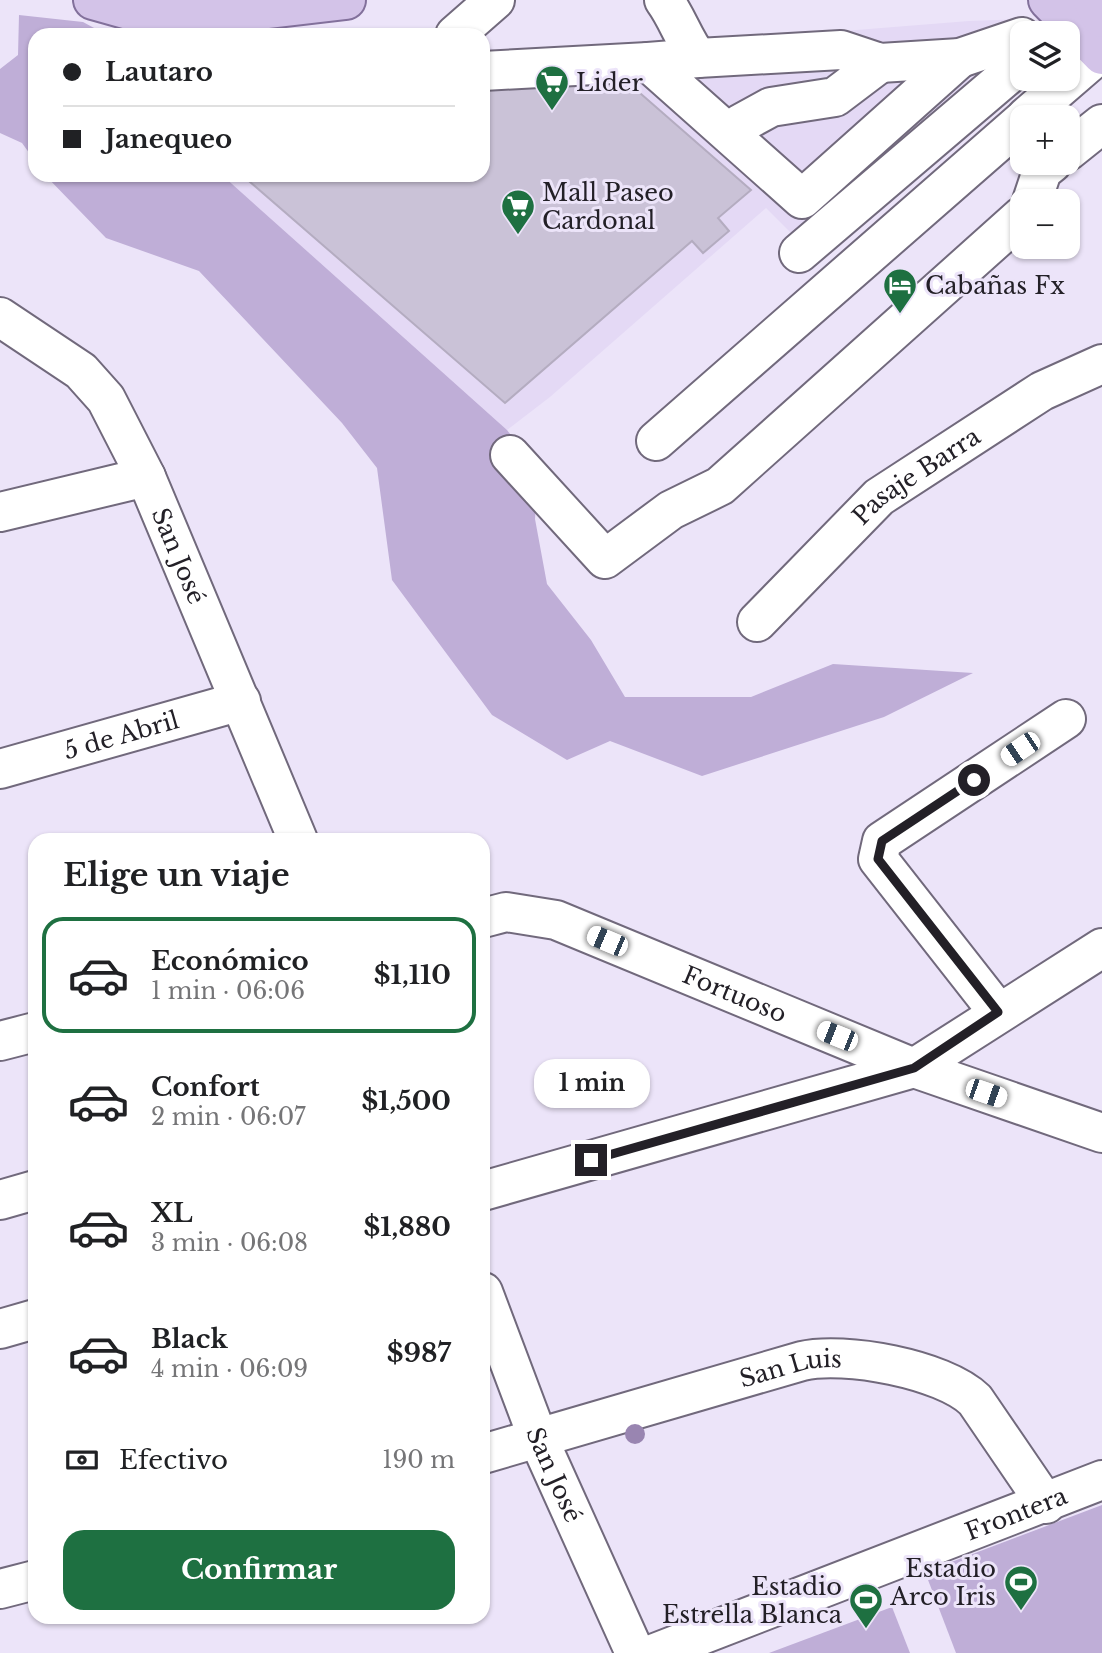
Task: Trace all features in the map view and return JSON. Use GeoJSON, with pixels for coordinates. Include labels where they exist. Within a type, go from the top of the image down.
{"type":"FeatureCollection","features":[{"type":"Feature","properties":{"kind":"main road"},"geometry":{"type":"LineString","coordinates":[[116,11],[150,16],[187,27],[346,0]]}},
{"type":"Feature","properties":{"kind":"street"},"geometry":{"type":"LineString","coordinates":[[463,28],[495,0]]}},
{"type":"Feature","properties":{"kind":"street"},"geometry":{"type":"LineString","coordinates":[[664,0],[675,15],[693,52]]}},
{"type":"Feature","properties":{"kind":"street"},"geometry":{"type":"LineString","coordinates":[[692,0],[686,21],[693,52]]}},
{"type":"Feature","properties":{"kind":"street"},"geometry":{"type":"LineString","coordinates":[[490,71],[648,62],[693,52],[841,50],[880,63],[960,58],[1010,41]]}},
{"type":"Feature","properties":{"kind":"street"},"geometry":{"type":"LineString","coordinates":[[648,62],[802,199],[960,58]]}},
{"type":"Feature","properties":{"kind":"street"},"geometry":{"type":"LineString","coordinates":[[740,124],[771,107],[835,97],[880,63]]}},
{"type":"Feature","properties":{"kind":"street"},"geometry":{"type":"LineString","coordinates":[[799,253],[1010,73]]}},
{"type":"Feature","properties":{"kind":"street"},"geometry":{"type":"LineString","coordinates":[[1080,141],[1102,124]]}},
{"type":"Feature","properties":{"kind":"street"},"geometry":{"type":"LineString","coordinates":[[656,441],[1010,131]]}},
{"type":"Feature","properties":{"kind":"street"},"geometry":{"type":"LineString","coordinates":[[510,455],[605,559],[671,510],[720,486],[1010,227]]}},
{"type":"Feature","properties":{"kind":"street","name":"San José"},"geometry":{"type":"LineString","coordinates":[[0,317],[82,371],[106,399],[146,477],[296,833]]}},
{"type":"Feature","properties":{"kind":"street","name":"Pasaje Barra"},"geometry":{"type":"LineString","coordinates":[[757,622],[879,497],[1042,391],[1102,364]]}},
{"type":"Feature","properties":{"kind":"street"},"geometry":{"type":"LineString","coordinates":[[0,512],[146,477]]}},
{"type":"Feature","properties":{"kind":"street","name":"5 de Abril"},"geometry":{"type":"LineString","coordinates":[[0,769],[241,701]]}},
{"type":"Feature","properties":{"kind":"street"},"geometry":{"type":"LineString","coordinates":[[998,1012],[878,859],[882,841],[1066,719]]}},
{"type":"Feature","properties":{"kind":"street","name":"Fortuoso"},"geometry":{"type":"LineString","coordinates":[[490,916],[506,912],[556,920],[914,1068],[1102,1133]]}},
{"type":"Feature","properties":{"kind":"street"},"geometry":{"type":"LineString","coordinates":[[490,1189],[914,1068],[1102,948]]}},
{"type":"Feature","properties":{"kind":"street"},"geometry":{"type":"LineString","coordinates":[[0,1041],[28,1034]]}},
{"type":"Feature","properties":{"kind":"street"},"geometry":{"type":"LineString","coordinates":[[0,1200],[28,1192]]}},
{"type":"Feature","properties":{"kind":"street","name":"San José"},"geometry":{"type":"LineString","coordinates":[[490,1311],[538,1438],[635,1653]]}},
{"type":"Feature","properties":{"kind":"street"},"geometry":{"type":"LineString","coordinates":[[0,1329],[28,1321]]}},
{"type":"Feature","properties":{"kind":"street","name":"San Luis"},"geometry":{"type":"LineString","coordinates":[[490,1452],[823,1357],[936,1376],[964,1390],[975,1400],[1046,1504]]}},
{"type":"Feature","properties":{"kind":"street","name":"Frontera"},"geometry":{"type":"LineString","coordinates":[[655,1653],[1046,1504],[1102,1480]]}},
{"type":"Feature","properties":{"kind":"street"},"geometry":{"type":"LineString","coordinates":[[0,1589],[28,1582]]}},
{"type":"Feature","properties":{"kind":"shaded area"},"geometry":{"type":"Polygon","coordinates":[[[19,15],[83,22],[94,28],[28,28],[28,151],[22,143],[0,133],[0,69],[18,55],[19,15]]]}},
{"type":"Feature","properties":{"kind":"shaded area"},"geometry":{"type":"Polygon","coordinates":[[[1028,19],[1030,21],[1010,21],[1010,59],[800,242],[766,208],[550,397],[507,430],[230,182],[490,182],[490,47],[507,58],[969,21],[1028,19]]]}},
{"type":"Feature","properties":{"kind":"shaded area"},"geometry":{"type":"Polygon","coordinates":[[[52,182],[230,182],[507,430],[538,471],[535,519],[547,584],[591,640],[625,697],[751,697],[833,664],[973,673],[884,717],[702,776],[610,741],[567,760],[492,715],[392,580],[377,468],[342,423],[199,271],[106,238],[52,182]]]}},
{"type":"Feature","properties":{"kind":"shaded area","name":"Estadio Arco Iris"},"geometry":{"type":"Polygon","coordinates":[[[1102,1505],[1102,1653],[956,1653],[925,1572],[1102,1505]]]}},
{"type":"Feature","properties":{"kind":"shaded area","name":"Estadio Estrella Blanca"},"geometry":{"type":"Polygon","coordinates":[[[892,1607],[910,1653],[769,1653],[892,1607]]]}},
{"type":"Feature","properties":{"kind":"building","name":"Mall Paseo Cardonal"},"geometry":{"type":"Polygon","coordinates":[[[617,73],[751,190],[718,218],[729,231],[703,253],[692,241],[505,403],[250,182],[490,182],[490,82],[617,73]]]}},
{"type":"Feature","properties":{"kind":"place","name":"Lider"},"geometry":{"type":"Point","coordinates":[552,112]}},
{"type":"Feature","properties":{"kind":"place","name":"Mall Paseo Cardonal"},"geometry":{"type":"Point","coordinates":[518,236]}},
{"type":"Feature","properties":{"kind":"place","name":"Cabañas Fx"},"geometry":{"type":"Point","coordinates":[900,315]}},
{"type":"Feature","properties":{"kind":"place","name":"Estadio Arco Iris"},"geometry":{"type":"Point","coordinates":[1021,1612]}},
{"type":"Feature","properties":{"kind":"place","name":"Estadio Estrella Blanca"},"geometry":{"type":"Point","coordinates":[866,1630]}},
{"type":"Feature","properties":{"kind":"route"},"geometry":{"type":"LineString","coordinates":[[591,1160],[914,1068],[998,1012],[878,859],[882,841],[974,780]]}}]}
